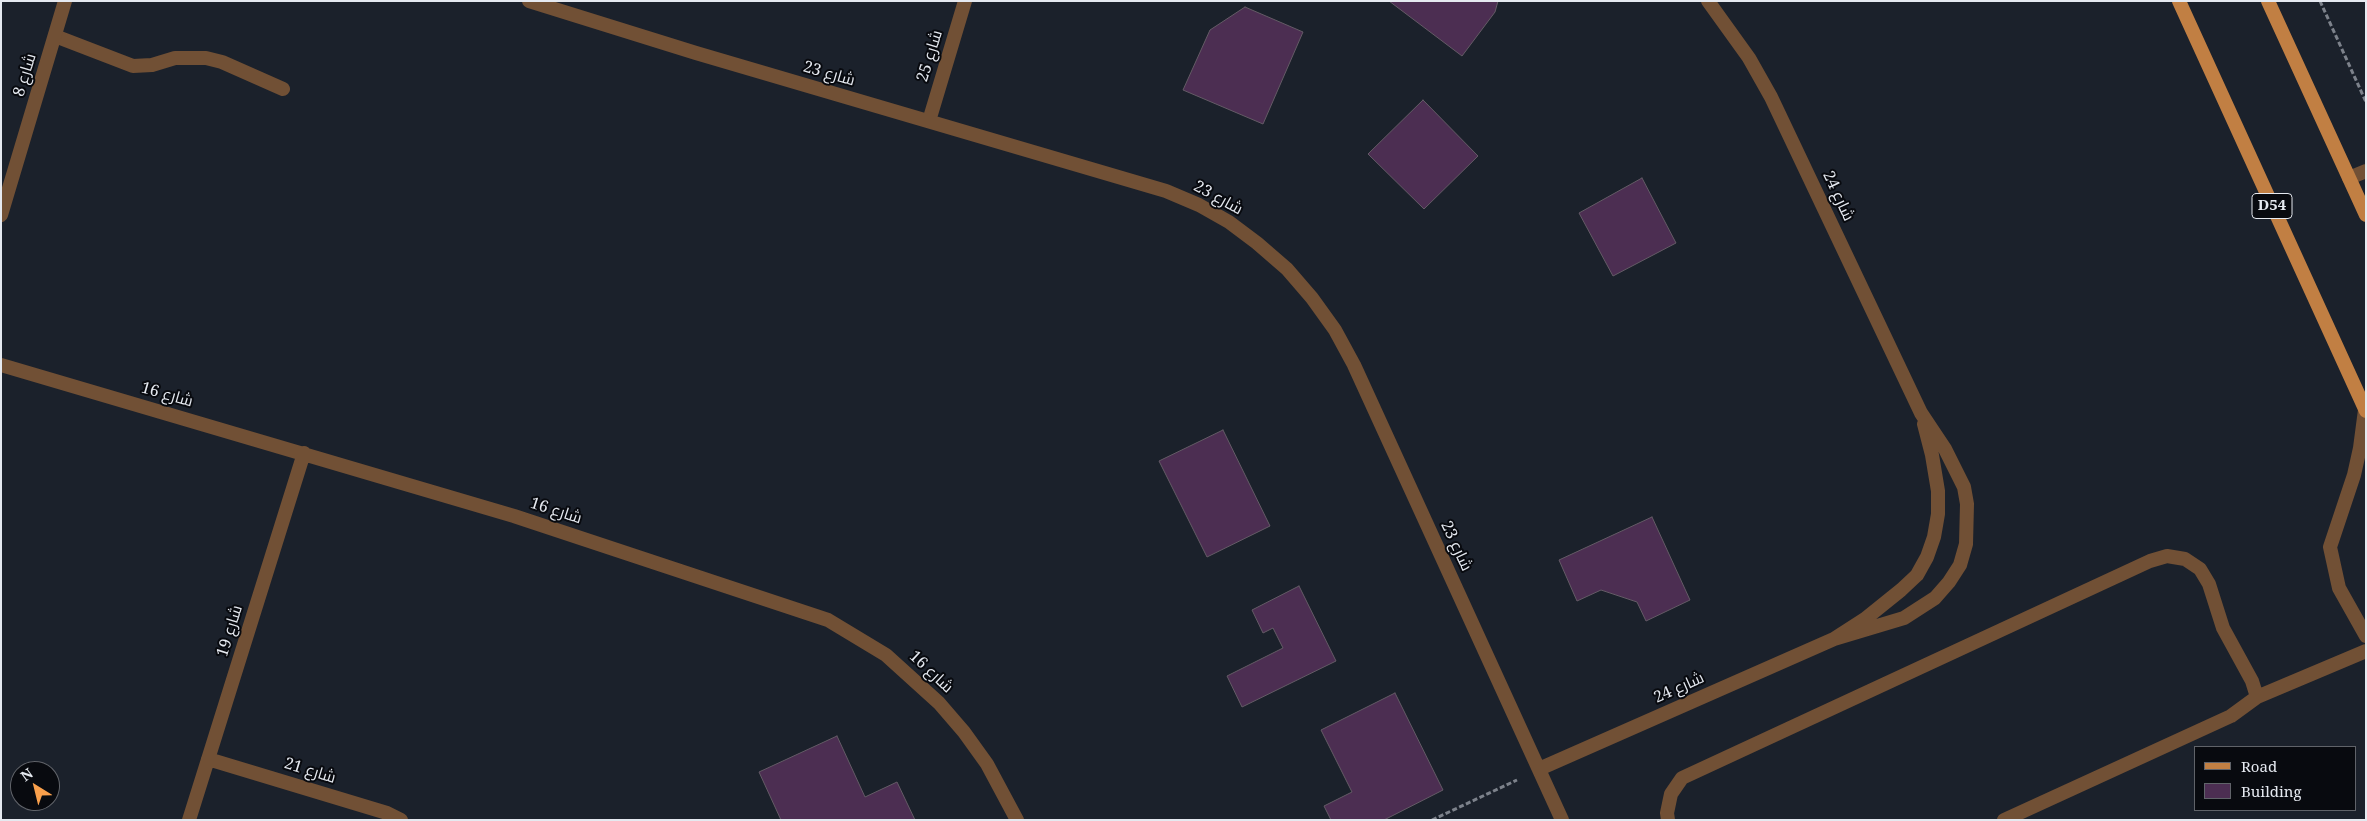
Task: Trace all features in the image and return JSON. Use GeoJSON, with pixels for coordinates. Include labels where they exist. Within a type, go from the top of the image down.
{"type":"FeatureCollection","features":[{"type":"Feature","properties":{"kind":"main road","name":"D54"},"geometry":{"type":"LineString","coordinates":[[2179,1],[2366,410]]}},
{"type":"Feature","properties":{"kind":"main road"},"geometry":{"type":"LineString","coordinates":[[2268,1],[2366,216]]}},
{"type":"Feature","properties":{"kind":"street","name":"شارع 8"},"geometry":{"type":"LineString","coordinates":[[1,215],[65,1]]}},
{"type":"Feature","properties":{"kind":"street","name":"شارع 23"},"geometry":{"type":"LineString","coordinates":[[530,1],[696,53],[1166,191],[1198,205],[1229,222],[1257,243],[1286,269],[1312,298],[1335,330],[1354,365],[1562,820]]}},
{"type":"Feature","properties":{"kind":"street","name":"شارع 25"},"geometry":{"type":"LineString","coordinates":[[929,121],[965,1]]}},
{"type":"Feature","properties":{"kind":"street","name":"شارع 24"},"geometry":{"type":"LineString","coordinates":[[1539,769],[1834,639],[1888,624],[1920,609],[1944,588],[1960,565],[1966,544],[1968,522],[1964,487],[1945,449],[1921,414],[1771,97],[1748,58],[1708,1]]}},
{"type":"Feature","properties":{"kind":"street"},"geometry":{"type":"LineString","coordinates":[[55,36],[133,66],[152,65],[161,61],[189,57],[222,62],[283,89]]}},
{"type":"Feature","properties":{"kind":"street"},"geometry":{"type":"LineString","coordinates":[[2349,178],[2366,171]]}},
{"type":"Feature","properties":{"kind":"street","name":"شارع 16"},"geometry":{"type":"LineString","coordinates":[[1,365],[514,516],[828,620],[886,656],[939,703],[964,732],[987,764],[1017,820]]}},
{"type":"Feature","properties":{"kind":"street"},"geometry":{"type":"LineString","coordinates":[[2366,410],[2354,475],[2330,547],[2338,588],[2366,636]]}},
{"type":"Feature","properties":{"kind":"street","name":"شارع 24"},"geometry":{"type":"LineString","coordinates":[[1834,639],[1865,619],[1901,590],[1917,575],[1927,557],[1934,537],[1938,514],[1938,491],[1932,454],[1921,414]]}},
{"type":"Feature","properties":{"kind":"street","name":"شارع 19"},"geometry":{"type":"LineString","coordinates":[[189,820],[304,453]]}},
{"type":"Feature","properties":{"kind":"street"},"geometry":{"type":"LineString","coordinates":[[1668,820],[1667,813],[1671,794],[1682,778],[2150,561],[2167,556],[2186,559],[2200,569],[2209,584],[2224,628],[2252,681],[2257,697]]}},
{"type":"Feature","properties":{"kind":"street"},"geometry":{"type":"LineString","coordinates":[[2004,820],[2222,720],[2257,697],[2366,651]]}},
{"type":"Feature","properties":{"kind":"street","name":"شارع 21"},"geometry":{"type":"LineString","coordinates":[[208,758],[387,813],[402,820]]}},
{"type":"Feature","properties":{"kind":"path"},"geometry":{"type":"LineString","coordinates":[[2320,1],[2366,102]]}},
{"type":"Feature","properties":{"kind":"path"},"geometry":{"type":"LineString","coordinates":[[1432,820],[1539,769]]}},
{"type":"Feature","properties":{"kind":"building"},"geometry":{"type":"Polygon","coordinates":[[[1389,1],[1498,1],[1495,12],[1462,56],[1389,1]]]}},
{"type":"Feature","properties":{"kind":"building"},"geometry":{"type":"Polygon","coordinates":[[[1245,7],[1303,32],[1263,124],[1183,90],[1210,30],[1245,7]]]}},
{"type":"Feature","properties":{"kind":"building"},"geometry":{"type":"Polygon","coordinates":[[[1423,100],[1478,156],[1424,209],[1368,154],[1423,100]]]}},
{"type":"Feature","properties":{"kind":"building"},"geometry":{"type":"Polygon","coordinates":[[[1642,178],[1676,243],[1613,276],[1579,213],[1642,178]]]}},
{"type":"Feature","properties":{"kind":"building"},"geometry":{"type":"Polygon","coordinates":[[[1223,430],[1270,526],[1207,557],[1159,461],[1223,430]]]}},
{"type":"Feature","properties":{"kind":"building"},"geometry":{"type":"Polygon","coordinates":[[[1652,517],[1690,600],[1646,621],[1637,602],[1601,590],[1577,601],[1559,560],[1652,517]]]}},
{"type":"Feature","properties":{"kind":"building"},"geometry":{"type":"Polygon","coordinates":[[[1299,586],[1336,661],[1242,707],[1227,676],[1283,648],[1273,628],[1263,633],[1252,610],[1299,586]]]}},
{"type":"Feature","properties":{"kind":"building"},"geometry":{"type":"Polygon","coordinates":[[[1395,693],[1443,790],[1384,820],[1331,820],[1324,806],[1352,792],[1321,730],[1395,693]]]}},
{"type":"Feature","properties":{"kind":"building"},"geometry":{"type":"Polygon","coordinates":[[[837,736],[865,797],[897,782],[915,820],[781,820],[759,772],[837,736]]]}}]}
